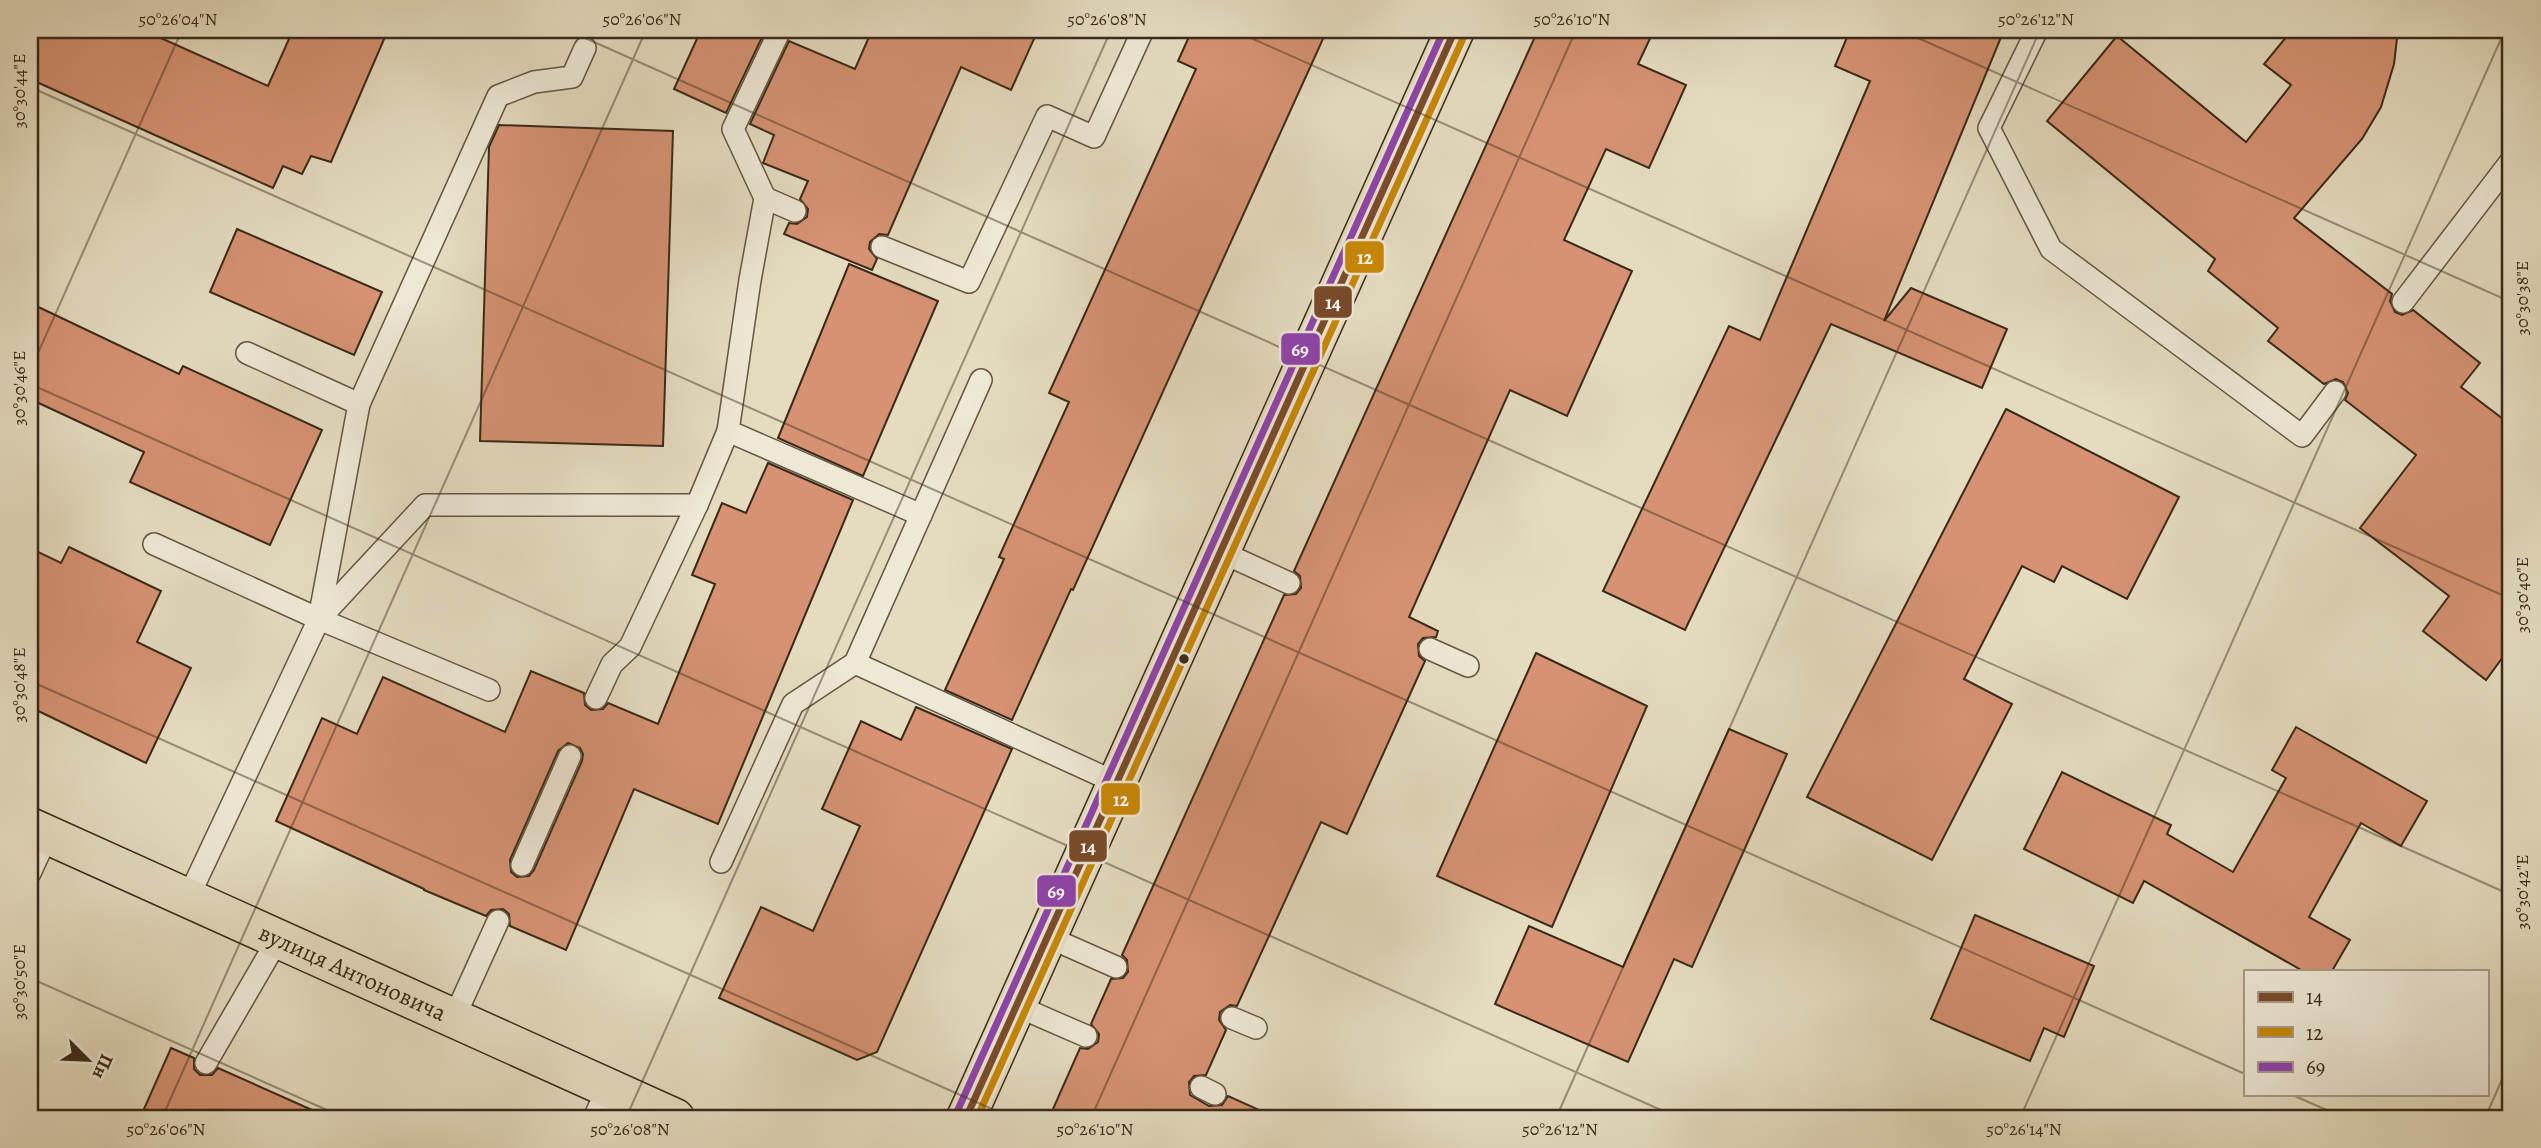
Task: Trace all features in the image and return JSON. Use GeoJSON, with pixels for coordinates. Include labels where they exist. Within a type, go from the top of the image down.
{"type":"FeatureCollection","features":[{"type":"Feature","properties":{"kind":"main road"},"geometry":{"type":"LineString","coordinates":[[966,1118],[1455,30]]}},
{"type":"Feature","properties":{"kind":"main road","name":"вулиця Антоновича"},"geometry":{"type":"LineString","coordinates":[[39,831],[454,1018],[601,1103],[676,1118]]}},
{"type":"Feature","properties":{"kind":"lane"},"geometry":{"type":"LineString","coordinates":[[596,698],[612,664],[630,647],[728,431],[765,198],[733,129],[780,30]]}},
{"type":"Feature","properties":{"kind":"lane"},"geometry":{"type":"LineString","coordinates":[[883,247],[969,282],[1047,116],[1094,137],[1143,30]]}},
{"type":"Feature","properties":{"kind":"lane"},"geometry":{"type":"LineString","coordinates":[[2037,30],[1989,128],[2051,249],[2302,436],[2335,392]]}},
{"type":"Feature","properties":{"kind":"lane"},"geometry":{"type":"LineString","coordinates":[[188,898],[319,619],[359,404],[498,96],[534,82],[572,76],[585,48]]}},
{"type":"Feature","properties":{"kind":"lane"},"geometry":{"type":"LineString","coordinates":[[2403,302],[2511,161]]}},
{"type":"Feature","properties":{"kind":"lane"},"geometry":{"type":"LineString","coordinates":[[765,198],[795,211]]}},
{"type":"Feature","properties":{"kind":"lane"},"geometry":{"type":"LineString","coordinates":[[247,353],[359,404]]}},
{"type":"Feature","properties":{"kind":"lane"},"geometry":{"type":"LineString","coordinates":[[721,862],[793,705],[855,663],[981,380]]}},
{"type":"Feature","properties":{"kind":"lane"},"geometry":{"type":"LineString","coordinates":[[728,431],[921,515]]}},
{"type":"Feature","properties":{"kind":"lane"},"geometry":{"type":"LineString","coordinates":[[319,619],[425,505],[696,505]]}},
{"type":"Feature","properties":{"kind":"lane"},"geometry":{"type":"LineString","coordinates":[[155,544],[319,619],[489,690]]}},
{"type":"Feature","properties":{"kind":"lane"},"geometry":{"type":"LineString","coordinates":[[1221,552],[1289,583]]}},
{"type":"Feature","properties":{"kind":"lane"},"geometry":{"type":"LineString","coordinates":[[1430,649],[1468,666]]}},
{"type":"Feature","properties":{"kind":"lane"},"geometry":{"type":"LineString","coordinates":[[855,663],[1117,783]]}},
{"type":"Feature","properties":{"kind":"lane"},"geometry":{"type":"LineString","coordinates":[[522,865],[570,756]]}},
{"type":"Feature","properties":{"kind":"lane"},"geometry":{"type":"LineString","coordinates":[[30,873],[39,831]]}},
{"type":"Feature","properties":{"kind":"lane"},"geometry":{"type":"LineString","coordinates":[[454,1018],[498,921]]}},
{"type":"Feature","properties":{"kind":"lane"},"geometry":{"type":"LineString","coordinates":[[1048,937],[1116,967]]}},
{"type":"Feature","properties":{"kind":"lane"},"geometry":{"type":"LineString","coordinates":[[206,1063],[278,939]]}},
{"type":"Feature","properties":{"kind":"lane"},"geometry":{"type":"LineString","coordinates":[[1017,1006],[1086,1036]]}},
{"type":"Feature","properties":{"kind":"lane"},"geometry":{"type":"LineString","coordinates":[[1232,1018],[1255,1028]]}},
{"type":"Feature","properties":{"kind":"building"},"geometry":{"type":"Polygon","coordinates":[[[30,30],[143,30],[268,86],[293,30],[388,30],[331,162],[311,156],[302,174],[283,166],[273,188],[30,79],[30,30]]]}},
{"type":"Feature","properties":{"kind":"building"},"geometry":{"type":"Polygon","coordinates":[[[701,30],[765,31],[726,113],[674,89],[701,30]]]}},
{"type":"Feature","properties":{"kind":"building"},"geometry":{"type":"Polygon","coordinates":[[[872,30],[1038,30],[1011,90],[961,67],[888,235],[879,234],[870,242],[869,249],[877,259],[872,270],[784,234],[789,223],[797,224],[807,217],[808,209],[800,199],[808,181],[763,163],[774,135],[750,124],[789,41],[855,69],[872,30]]]}},
{"type":"Feature","properties":{"kind":"building"},"geometry":{"type":"Polygon","coordinates":[[[1192,30],[1327,30],[1012,720],[945,690],[1004,559],[999,557],[1069,402],[1049,393],[1196,69],[1178,61],[1192,30]]]}},
{"type":"Feature","properties":{"kind":"building"},"geometry":{"type":"Polygon","coordinates":[[[1538,30],[1654,30],[1638,64],[1686,85],[1649,168],[1606,149],[1564,240],[1632,271],[1567,416],[1510,390],[1409,617],[1438,631],[1436,637],[1423,638],[1418,644],[1419,656],[1425,661],[1347,834],[1321,822],[1237,1006],[1230,1005],[1220,1012],[1219,1020],[1226,1030],[1206,1075],[1194,1076],[1189,1082],[1190,1095],[1209,1106],[1222,1105],[1228,1096],[1277,1118],[1049,1118],[1080,1048],[1088,1049],[1098,1042],[1099,1034],[1091,1024],[1111,979],[1123,978],[1128,972],[1127,960],[1122,955],[1284,595],[1296,594],[1301,588],[1300,576],[1294,571],[1538,30]]]}},
{"type":"Feature","properties":{"kind":"building"},"geometry":{"type":"Polygon","coordinates":[[[1850,30],[2004,30],[1884,321],[1911,288],[2007,329],[1982,388],[1831,324],[1685,630],[1603,591],[1729,326],[1760,340],[1870,81],[1835,66],[1850,30]]]}},
{"type":"Feature","properties":{"kind":"building"},"geometry":{"type":"Polygon","coordinates":[[[2292,30],[2398,30],[2394,64],[2381,107],[2362,139],[2294,218],[2392,294],[2390,301],[2395,312],[2402,315],[2413,310],[2480,363],[2461,387],[2511,425],[2511,646],[2486,680],[2423,631],[2449,596],[2360,528],[2416,455],[2345,400],[2348,393],[2343,382],[2336,379],[2324,384],[2268,341],[2278,328],[2208,271],[2215,259],[2047,121],[2117,36],[2246,142],[2291,85],[2264,64],[2292,30]]]}},
{"type":"Feature","properties":{"kind":"building"},"geometry":{"type":"Polygon","coordinates":[[[499,125],[673,131],[663,446],[480,441],[489,147],[499,125]]]}},
{"type":"Feature","properties":{"kind":"building"},"geometry":{"type":"Polygon","coordinates":[[[237,229],[382,292],[354,355],[210,292],[237,229]]]}},
{"type":"Feature","properties":{"kind":"building"},"geometry":{"type":"Polygon","coordinates":[[[849,264],[938,301],[863,476],[778,438],[849,264]]]}},
{"type":"Feature","properties":{"kind":"building"},"geometry":{"type":"Polygon","coordinates":[[[30,303],[179,374],[183,366],[322,430],[270,545],[130,482],[144,452],[30,399],[30,303]]]}},
{"type":"Feature","properties":{"kind":"building"},"geometry":{"type":"Polygon","coordinates":[[[2006,409],[2179,497],[2127,599],[2062,566],[2054,582],[2022,566],[1964,679],[2012,704],[1932,860],[1807,797],[2006,409]]]}},
{"type":"Feature","properties":{"kind":"building"},"geometry":{"type":"Polygon","coordinates":[[[768,463],[853,500],[718,824],[634,789],[566,950],[510,926],[509,914],[503,909],[491,910],[486,916],[276,821],[322,718],[357,734],[383,677],[505,732],[531,671],[584,693],[585,705],[591,710],[603,709],[608,703],[658,724],[715,584],[692,575],[722,503],[746,513],[768,463]],[[568,743],[558,751],[510,860],[511,872],[517,877],[529,876],[534,870],[582,761],[580,748],[568,743]]]}},
{"type":"Feature","properties":{"kind":"building"},"geometry":{"type":"Polygon","coordinates":[[[69,547],[161,591],[137,642],[191,668],[146,763],[30,707],[30,548],[61,563],[69,547]]]}},
{"type":"Feature","properties":{"kind":"building"},"geometry":{"type":"Polygon","coordinates":[[[1536,653],[1647,706],[1552,927],[1437,876],[1536,653]]]}},
{"type":"Feature","properties":{"kind":"building"},"geometry":{"type":"Polygon","coordinates":[[[916,707],[1012,749],[877,1052],[857,1060],[719,998],[761,907],[813,931],[860,826],[822,809],[861,721],[901,740],[916,707]]]}},
{"type":"Feature","properties":{"kind":"building"},"geometry":{"type":"Polygon","coordinates":[[[2296,727],[2427,801],[2401,846],[2361,823],[2309,917],[2350,940],[2333,970],[2301,970],[2144,881],[2133,903],[2024,849],[2062,772],[2171,825],[2167,834],[2233,872],[2286,778],[2272,770],[2296,727]]]}},
{"type":"Feature","properties":{"kind":"building"},"geometry":{"type":"Polygon","coordinates":[[[1729,729],[1787,754],[1692,967],[1674,959],[1628,1062],[1495,1004],[1529,926],[1623,967],[1729,729]]]}},
{"type":"Feature","properties":{"kind":"building"},"geometry":{"type":"Polygon","coordinates":[[[1975,915],[2094,966],[2064,1037],[2044,1028],[2030,1061],[1931,1019],[1975,915]]]}},
{"type":"Feature","properties":{"kind":"building"},"geometry":{"type":"Polygon","coordinates":[[[171,1048],[194,1058],[194,1069],[200,1075],[212,1075],[218,1068],[330,1118],[140,1118],[171,1048]]]}},
{"type":"Feature","properties":{"kind":"transit line","name":"69"},"geometry":{"type":"LineString","coordinates":[[956,1114],[1444,30]]}},
{"type":"Feature","properties":{"kind":"transit line","name":"14"},"geometry":{"type":"LineString","coordinates":[[966,1118],[1455,30]]}},
{"type":"Feature","properties":{"kind":"transit line","name":"12"},"geometry":{"type":"LineString","coordinates":[[977,1118],[1465,34]]}}]}
